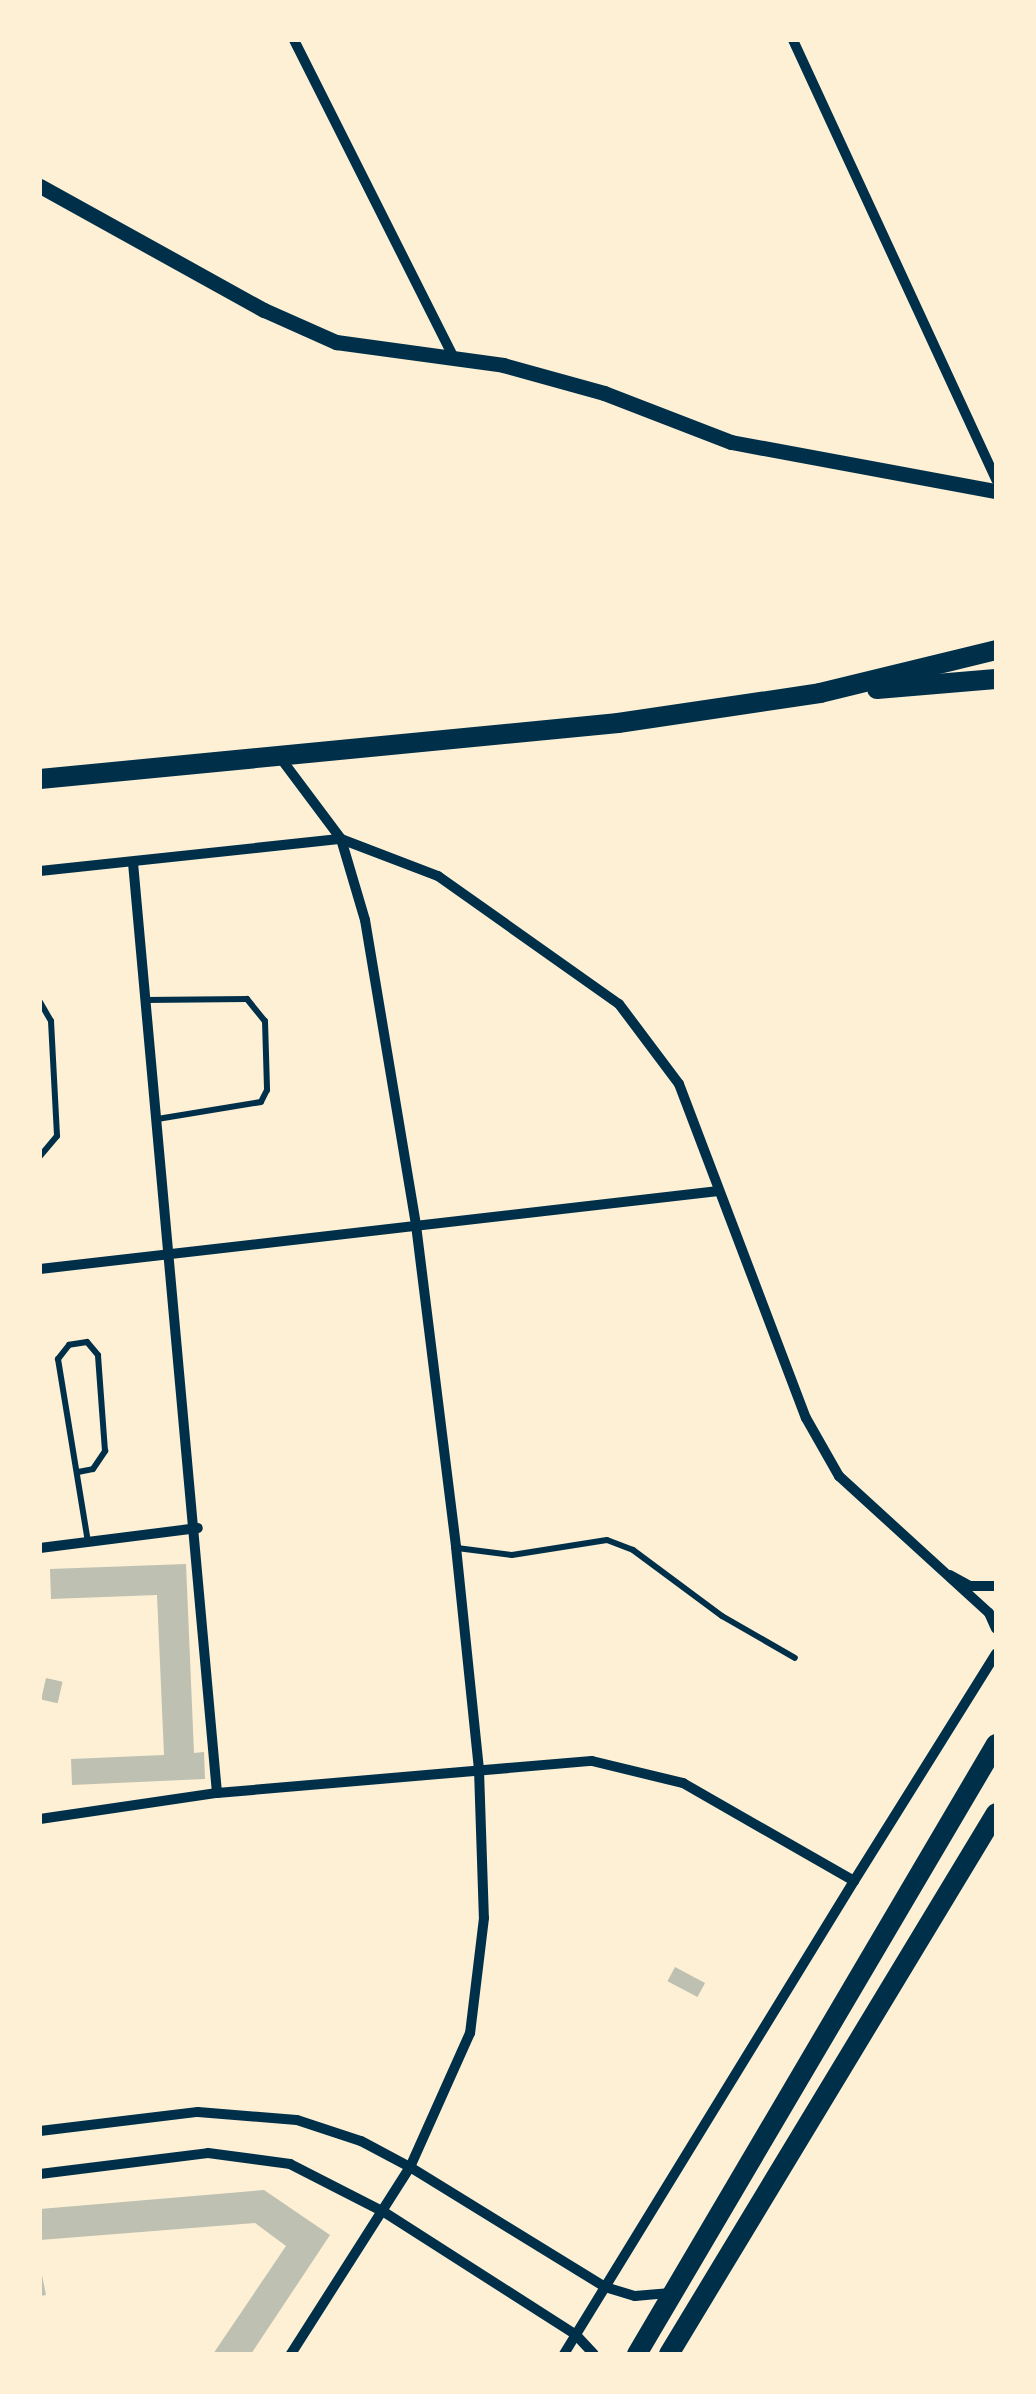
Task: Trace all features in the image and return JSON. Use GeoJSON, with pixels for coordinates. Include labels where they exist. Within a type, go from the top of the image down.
{"type":"FeatureCollection","features":[{"type":"Feature","properties":{"kind":"main road"},"geometry":{"type":"LineString","coordinates":[[40,779],[702,712],[820,693],[996,650]]}},
{"type":"Feature","properties":{"kind":"main road"},"geometry":{"type":"LineString","coordinates":[[820,693],[996,679]]}},
{"type":"Feature","properties":{"kind":"main road"},"geometry":{"type":"LineString","coordinates":[[637,2354],[996,1744]]}},
{"type":"Feature","properties":{"kind":"main road"},"geometry":{"type":"LineString","coordinates":[[669,2354],[996,1813]]}},
{"type":"Feature","properties":{"kind":"street"},"geometry":{"type":"LineString","coordinates":[[294,40],[455,360]]}},
{"type":"Feature","properties":{"kind":"street"},"geometry":{"type":"LineString","coordinates":[[793,40],[996,480]]}},
{"type":"Feature","properties":{"kind":"street"},"geometry":{"type":"LineString","coordinates":[[40,186],[264,310],[336,342],[503,364],[604,393],[731,442],[996,491]]}},
{"type":"Feature","properties":{"kind":"street"},"geometry":{"type":"LineString","coordinates":[[279,756],[340,839],[365,920],[416,1224],[456,1548],[479,1770],[484,1918],[470,2033],[410,2168],[291,2354]]}},
{"type":"Feature","properties":{"kind":"street"},"geometry":{"type":"LineString","coordinates":[[40,870],[340,839],[438,876],[619,1004],[678,1084],[806,1418],[830,1462],[927,1563],[989,1613],[996,1630]]}},
{"type":"Feature","properties":{"kind":"street"},"geometry":{"type":"LineString","coordinates":[[133,863],[142,1000],[198,1528],[217,1792]]}},
{"type":"Feature","properties":{"kind":"street"},"geometry":{"type":"LineString","coordinates":[[40,1269],[719,1191]]}},
{"type":"Feature","properties":{"kind":"street"},"geometry":{"type":"LineString","coordinates":[[40,1548],[198,1528]]}},
{"type":"Feature","properties":{"kind":"street"},"geometry":{"type":"LineString","coordinates":[[927,1563],[970,1586],[996,1586]]}},
{"type":"Feature","properties":{"kind":"street"},"geometry":{"type":"LineString","coordinates":[[564,2354],[996,1654]]}},
{"type":"Feature","properties":{"kind":"street"},"geometry":{"type":"LineString","coordinates":[[40,1819],[217,1792],[592,1761],[683,1784],[854,1881]]}},
{"type":"Feature","properties":{"kind":"street"},"geometry":{"type":"LineString","coordinates":[[40,2132],[198,2112],[265,2114],[330,2129],[410,2168],[605,2287],[635,2296],[676,2292]]}},
{"type":"Feature","properties":{"kind":"street"},"geometry":{"type":"LineString","coordinates":[[40,2174],[235,2154],[316,2173],[576,2335],[594,2354]]}},
{"type":"Feature","properties":{"kind":"lane"},"geometry":{"type":"LineString","coordinates":[[142,1000],[247,999],[265,1020],[267,1090],[261,1102],[156,1119]]}},
{"type":"Feature","properties":{"kind":"lane"},"geometry":{"type":"LineString","coordinates":[[40,1002],[51,1022],[57,1136],[40,1156]]}},
{"type":"Feature","properties":{"kind":"lane"},"geometry":{"type":"LineString","coordinates":[[78,1472],[93,1469],[105,1451],[98,1355],[87,1342],[69,1344],[58,1359],[88,1542]]}},
{"type":"Feature","properties":{"kind":"lane"},"geometry":{"type":"LineString","coordinates":[[456,1548],[512,1555],[607,1540],[633,1550],[722,1616],[794,1658]]}},
{"type":"Feature","properties":{"kind":"building"},"geometry":{"type":"Polygon","coordinates":[[[186,1564],[194,1753],[204,1752],[205,1779],[72,1785],[71,1759],[164,1755],[157,1595],[51,1599],[50,1569],[186,1564]]]}},
{"type":"Feature","properties":{"kind":"building"},"geometry":{"type":"Polygon","coordinates":[[[46,1678],[63,1682],[58,1703],[41,1699],[46,1678]]]}},
{"type":"Feature","properties":{"kind":"building"},"geometry":{"type":"Polygon","coordinates":[[[675,1967],[705,1983],[698,1997],[667,1981],[675,1967]]]}},
{"type":"Feature","properties":{"kind":"building"},"geometry":{"type":"Polygon","coordinates":[[[264,2190],[330,2235],[251,2354],[213,2354],[286,2246],[255,2223],[40,2240],[40,2209],[264,2190]]]}},
{"type":"Feature","properties":{"kind":"building"},"geometry":{"type":"Polygon","coordinates":[[[40,2265],[46,2295],[40,2296],[40,2265]]]}}]}
